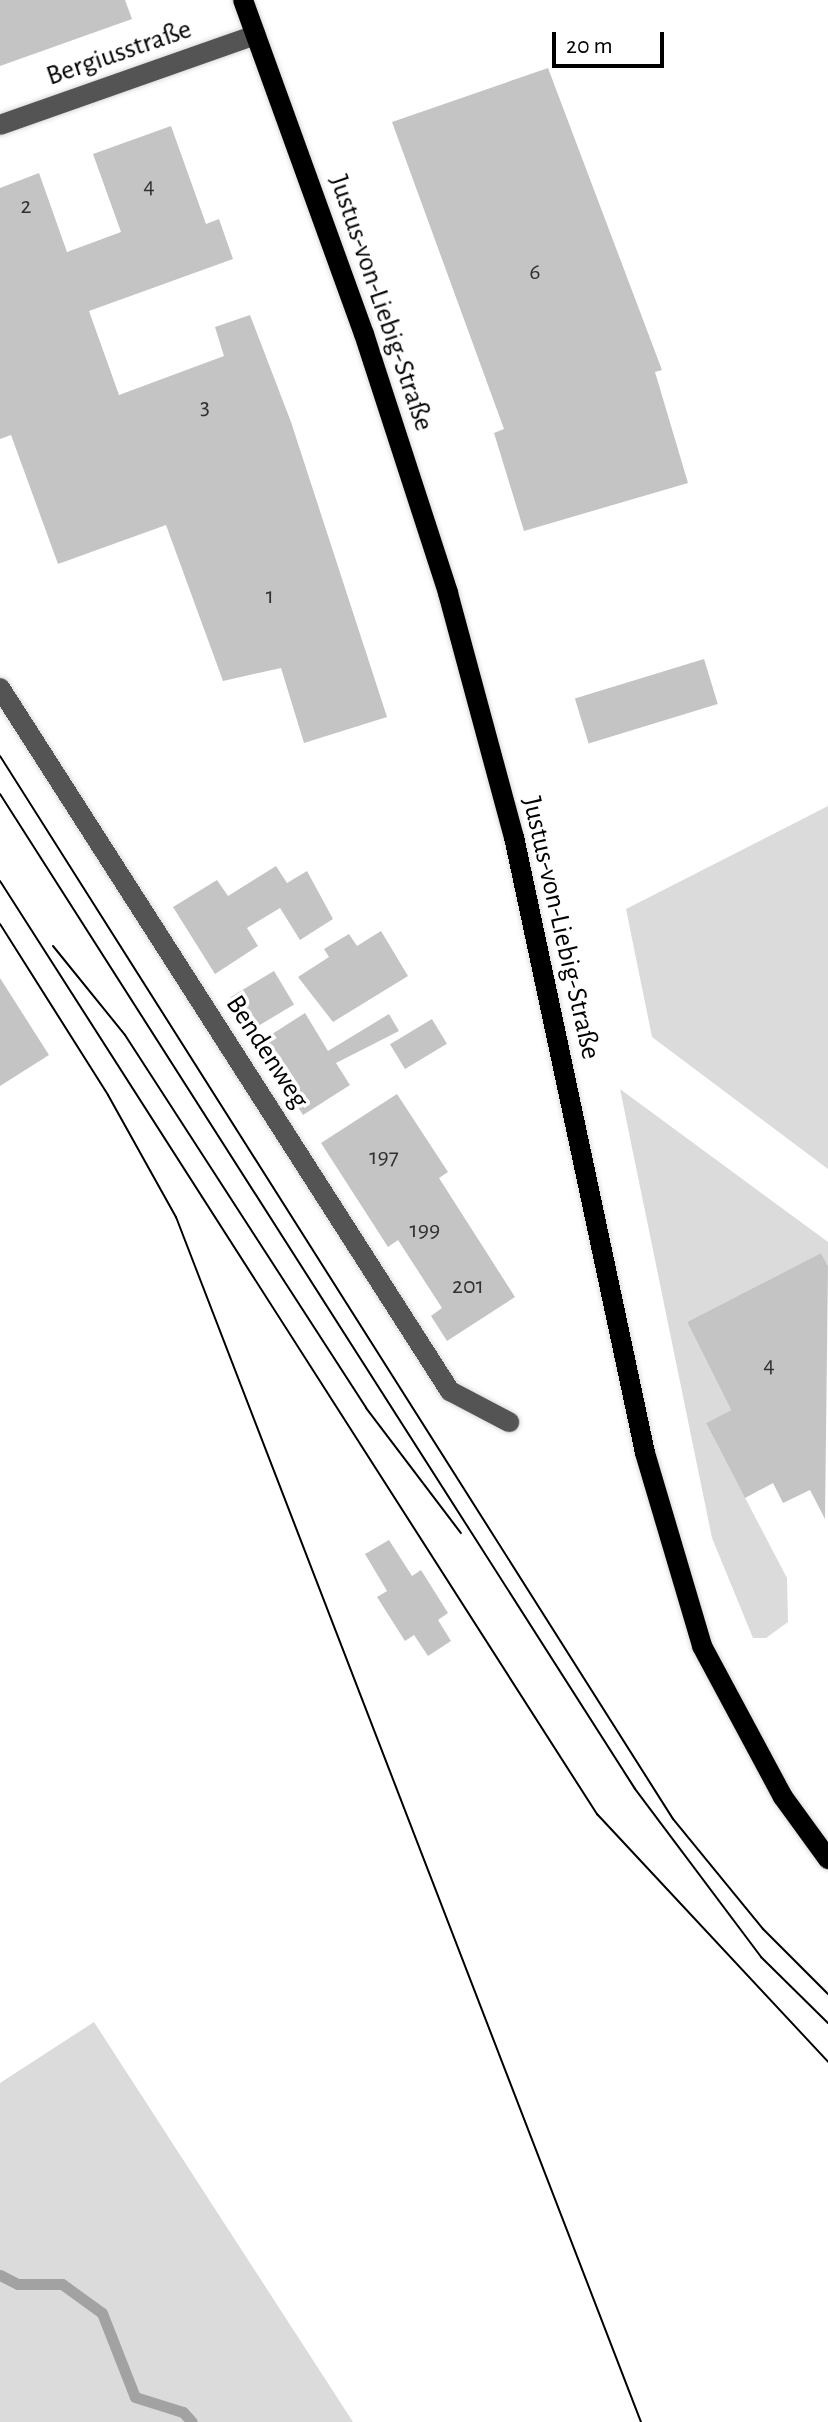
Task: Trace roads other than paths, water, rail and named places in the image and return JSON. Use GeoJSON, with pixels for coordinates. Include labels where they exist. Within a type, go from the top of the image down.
{"type":"FeatureCollection","features":[{"type":"Feature","properties":{"kind":"main road","name":"Justus-von-Liebig-Straße"},"geometry":{"type":"LineString","coordinates":[[243,0],[364,334],[448,593],[514,837],[645,1453],[702,1646],[776,1785],[828,1859]]}},
{"type":"Feature","properties":{"kind":"street","name":"Bergiusstraße"},"geometry":{"type":"LineString","coordinates":[[0,125],[256,35]]}},
{"type":"Feature","properties":{"kind":"street","name":"Bendenweg"},"geometry":{"type":"LineString","coordinates":[[0,688],[450,1391],[509,1422]]}},
{"type":"Feature","properties":{"kind":"waterway"},"geometry":{"type":"LineString","coordinates":[[0,2275],[18,2284],[62,2284],[102,2313],[135,2397],[183,2412],[192,2422]]}},
{"type":"Feature","properties":{"kind":"tram line"},"geometry":{"type":"LineString","coordinates":[[0,756],[673,1819],[763,1929],[828,1994]]}},
{"type":"Feature","properties":{"kind":"tram line"},"geometry":{"type":"LineString","coordinates":[[0,794],[635,1789],[761,1957],[828,2023]]}},
{"type":"Feature","properties":{"kind":"tram line"},"geometry":{"type":"LineString","coordinates":[[0,881],[597,1814],[828,2062]]}},
{"type":"Feature","properties":{"kind":"tram line"},"geometry":{"type":"LineString","coordinates":[[0,924],[108,1095],[176,1217],[641,2422]]}},
{"type":"Feature","properties":{"kind":"tram line"},"geometry":{"type":"LineString","coordinates":[[53,946],[125,1035],[366,1408],[461,1533]]}}]}
